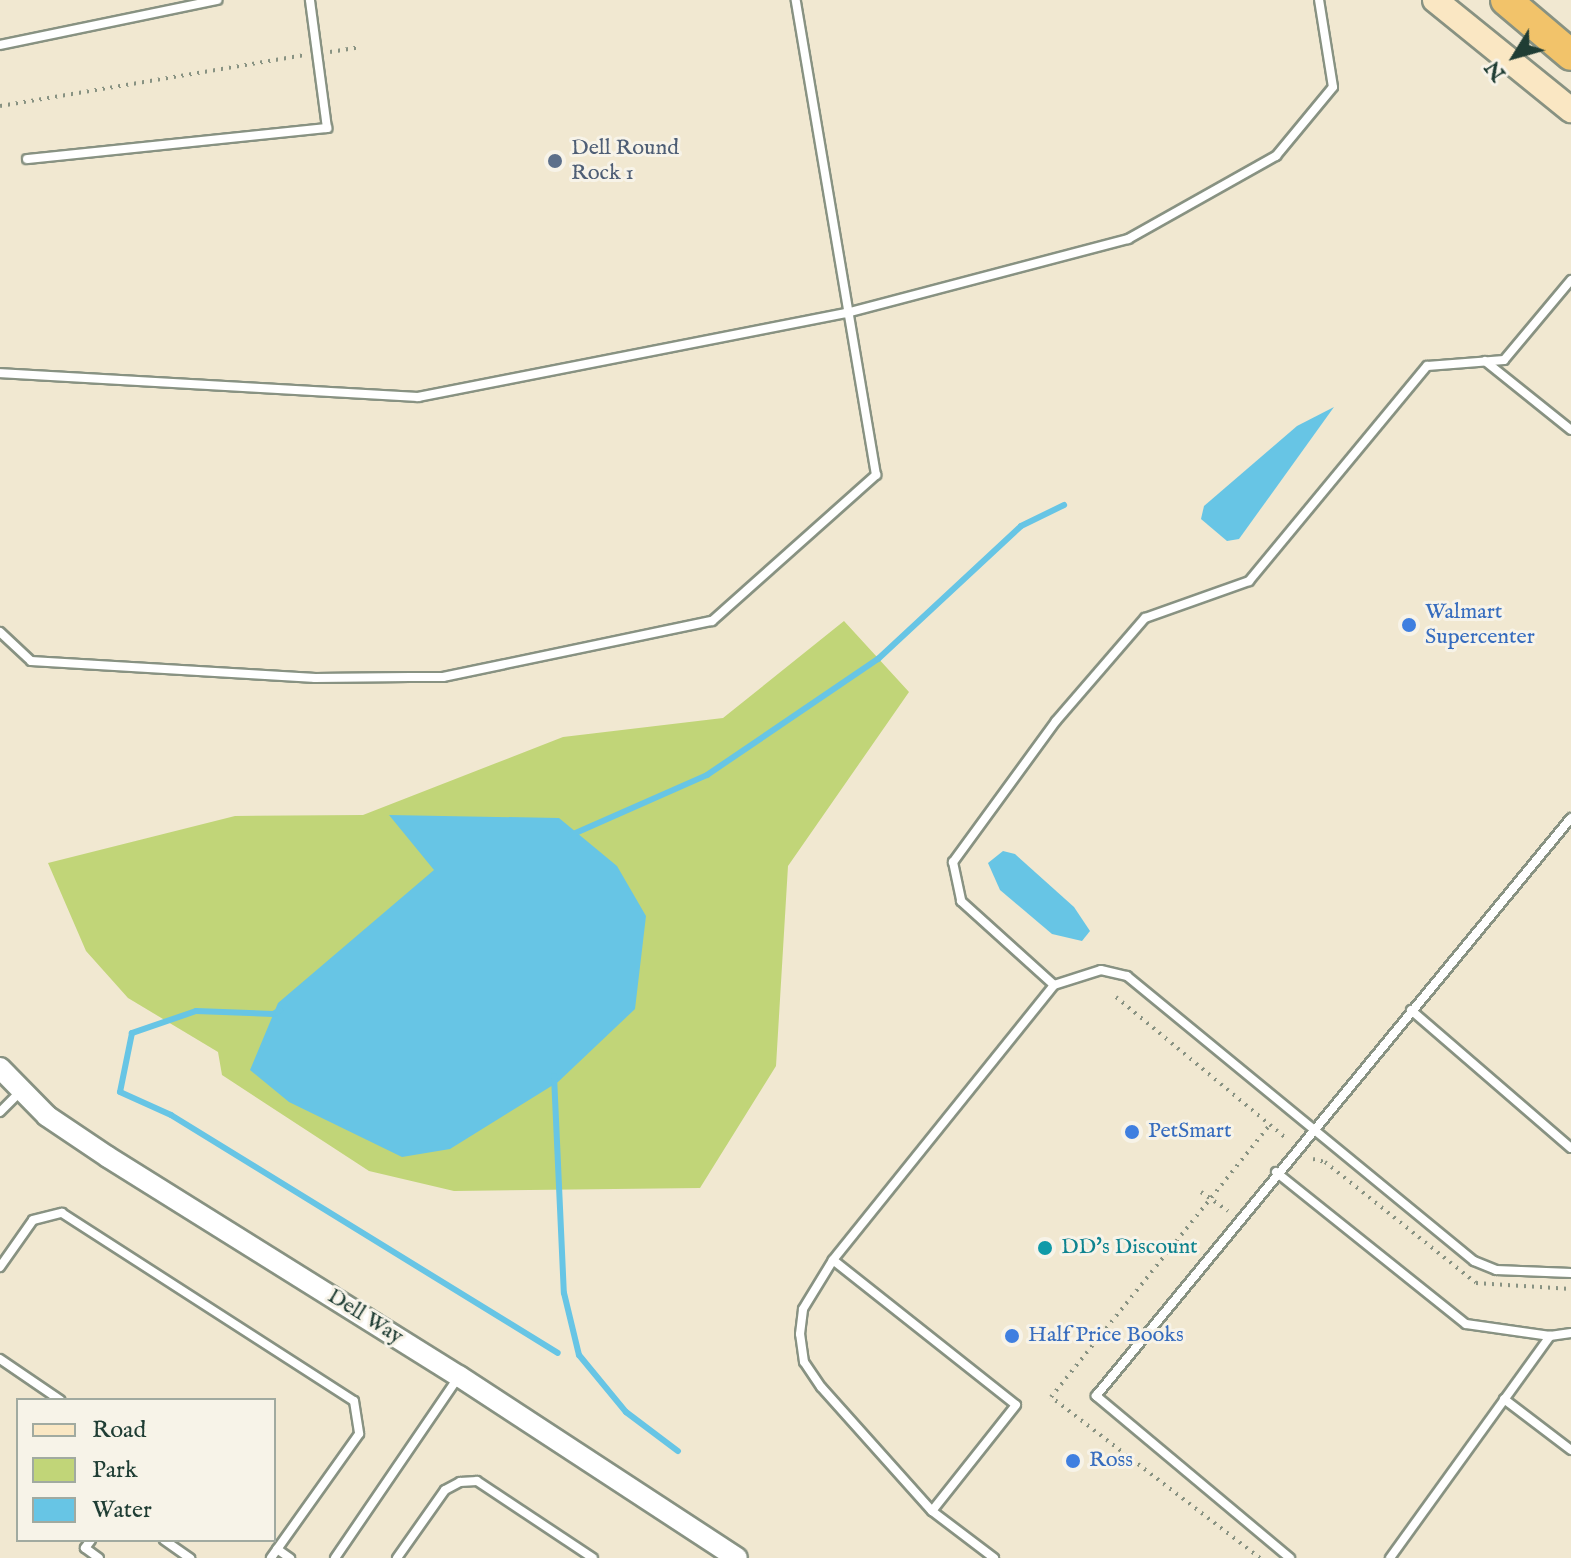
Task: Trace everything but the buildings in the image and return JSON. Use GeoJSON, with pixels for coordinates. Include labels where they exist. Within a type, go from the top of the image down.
{"type":"FeatureCollection","features":[{"type":"Feature","properties":{"kind":"highway"},"geometry":{"type":"LineString","coordinates":[[1506,0],[1571,55]]}},
{"type":"Feature","properties":{"kind":"highway"},"geometry":{"type":"LineString","coordinates":[[1536,0],[1571,30]]}},
{"type":"Feature","properties":{"kind":"main road"},"geometry":{"type":"LineString","coordinates":[[1435,0],[1571,110]]}},
{"type":"Feature","properties":{"kind":"street","name":"Dell Way"},"geometry":{"type":"LineString","coordinates":[[0,1068],[20,1092],[108,1157],[459,1376],[737,1558]]}},
{"type":"Feature","properties":{"kind":"lane"},"geometry":{"type":"LineString","coordinates":[[0,45],[217,0]]}},
{"type":"Feature","properties":{"kind":"lane"},"geometry":{"type":"LineString","coordinates":[[27,159],[327,128],[310,0]]}},
{"type":"Feature","properties":{"kind":"lane"},"geometry":{"type":"LineString","coordinates":[[0,632],[31,661],[315,678],[443,677],[712,621],[876,475],[846,313],[796,0]]}},
{"type":"Feature","properties":{"kind":"lane"},"geometry":{"type":"LineString","coordinates":[[0,373],[418,397],[846,313],[1128,239],[1276,156],[1333,87],[1319,0]]}},
{"type":"Feature","properties":{"kind":"lane"},"geometry":{"type":"LineString","coordinates":[[1054,985],[961,901],[953,862],[1056,721],[1145,618],[1249,581],[1427,366],[1504,360],[1571,280]]}},
{"type":"Feature","properties":{"kind":"lane"},"geometry":{"type":"LineString","coordinates":[[1485,361],[1571,430]]}},
{"type":"Feature","properties":{"kind":"lane"},"geometry":{"type":"LineString","coordinates":[[1290,1558],[1096,1396],[1312,1128],[1571,818]]}},
{"type":"Feature","properties":{"kind":"lane"},"geometry":{"type":"LineString","coordinates":[[994,1558],[932,1511],[804,1362],[803,1309],[833,1260],[1054,985],[1101,970],[1127,976],[1484,1267],[1571,1273]]}},
{"type":"Feature","properties":{"kind":"lane"},"geometry":{"type":"LineString","coordinates":[[1411,1010],[1571,1148]]}},
{"type":"Feature","properties":{"kind":"lane"},"geometry":{"type":"LineString","coordinates":[[0,1112],[20,1092]]}},
{"type":"Feature","properties":{"kind":"lane"},"geometry":{"type":"LineString","coordinates":[[1276,1172],[1466,1324],[1550,1336],[1571,1333]]}},
{"type":"Feature","properties":{"kind":"lane"},"geometry":{"type":"LineString","coordinates":[[0,1267],[33,1220],[62,1213],[346,1393],[358,1412],[359,1434],[271,1558]]}},
{"type":"Feature","properties":{"kind":"lane"},"geometry":{"type":"LineString","coordinates":[[833,1260],[1016,1405],[932,1511]]}},
{"type":"Feature","properties":{"kind":"lane"},"geometry":{"type":"LineString","coordinates":[[1390,1558],[1550,1336]]}},
{"type":"Feature","properties":{"kind":"lane"},"geometry":{"type":"LineString","coordinates":[[0,1359],[57,1398]]}},
{"type":"Feature","properties":{"kind":"lane"},"geometry":{"type":"LineString","coordinates":[[335,1558],[459,1376]]}},
{"type":"Feature","properties":{"kind":"lane"},"geometry":{"type":"LineString","coordinates":[[1504,1399],[1571,1450]]}},
{"type":"Feature","properties":{"kind":"lane"},"geometry":{"type":"LineString","coordinates":[[397,1558],[445,1490],[460,1482],[477,1481],[593,1558]]}},
{"type":"Feature","properties":{"kind":"lane"},"geometry":{"type":"LineString","coordinates":[[167,1542],[190,1558]]}},
{"type":"Feature","properties":{"kind":"lane"},"geometry":{"type":"LineString","coordinates":[[78,1558],[88,1544],[99,1558]]}},
{"type":"Feature","properties":{"kind":"lane"},"geometry":{"type":"LineString","coordinates":[[277,1549],[290,1558]]}},
{"type":"Feature","properties":{"kind":"path"},"geometry":{"type":"LineString","coordinates":[[0,106],[360,47]]}},
{"type":"Feature","properties":{"kind":"path"},"geometry":{"type":"LineString","coordinates":[[1116,997],[1286,1138]]}},
{"type":"Feature","properties":{"kind":"path"},"geometry":{"type":"LineString","coordinates":[[1260,1558],[1051,1397],[1270,1125]]}},
{"type":"Feature","properties":{"kind":"path"},"geometry":{"type":"LineString","coordinates":[[1201,1192],[1228,1211]]}},
{"type":"Feature","properties":{"kind":"green space"},"geometry":{"type":"Polygon","coordinates":[[[844,621],[909,692],[788,866],[776,1066],[700,1188],[454,1191],[369,1171],[222,1075],[218,1052],[128,998],[86,951],[48,863],[235,816],[363,815],[563,737],[723,718],[844,621]]]}},
{"type":"Feature","properties":{"kind":"water"},"geometry":{"type":"Polygon","coordinates":[[[1334,407],[1239,539],[1227,541],[1201,519],[1204,506],[1297,426],[1334,407]]]}},
{"type":"Feature","properties":{"kind":"water"},"geometry":{"type":"Polygon","coordinates":[[[389,815],[559,818],[617,866],[646,916],[635,1009],[558,1082],[450,1149],[402,1157],[289,1102],[250,1070],[278,1003],[434,870],[389,815]]]}},
{"type":"Feature","properties":{"kind":"water"},"geometry":{"type":"Polygon","coordinates":[[[1003,851],[1015,854],[1074,907],[1090,931],[1082,941],[1052,934],[1000,890],[988,863],[1003,851]]]}},
{"type":"Feature","properties":{"kind":"waterway"},"geometry":{"type":"LineString","coordinates":[[571,835],[707,775],[878,659],[1021,526],[1064,505]]}},
{"type":"Feature","properties":{"kind":"waterway"},"geometry":{"type":"LineString","coordinates":[[280,1010],[273,1014],[196,1011],[132,1033],[120,1092],[171,1115],[558,1353]]}},
{"type":"Feature","properties":{"kind":"waterway"},"geometry":{"type":"LineString","coordinates":[[554,1076],[564,1293],[579,1355],[626,1412],[678,1451]]}},
{"type":"Feature","properties":{"kind":"place","name":"Dell Round Rock 1"},"geometry":{"type":"Point","coordinates":[555,161]}},
{"type":"Feature","properties":{"kind":"place","name":"Walmart Supercenter"},"geometry":{"type":"Point","coordinates":[1409,625]}},
{"type":"Feature","properties":{"kind":"place","name":"PetSmart"},"geometry":{"type":"Point","coordinates":[1132,1132]}},
{"type":"Feature","properties":{"kind":"place","name":"DD's Discount"},"geometry":{"type":"Point","coordinates":[1045,1248]}},
{"type":"Feature","properties":{"kind":"place","name":"Half Price Books"},"geometry":{"type":"Point","coordinates":[1012,1336]}},
{"type":"Feature","properties":{"kind":"place","name":"Ross"},"geometry":{"type":"Point","coordinates":[1073,1461]}}]}
